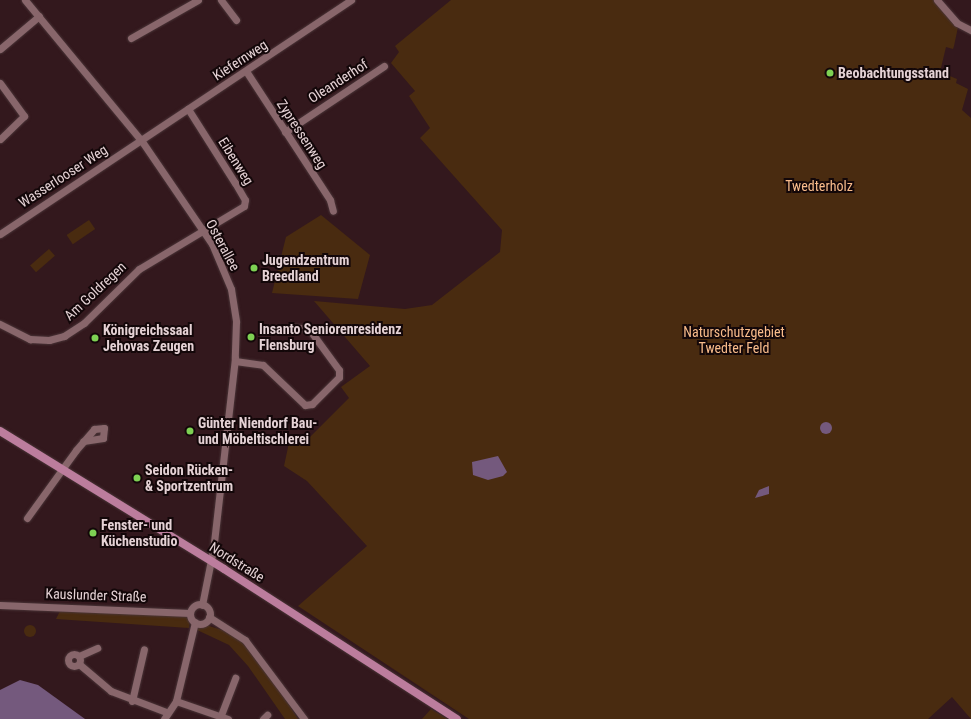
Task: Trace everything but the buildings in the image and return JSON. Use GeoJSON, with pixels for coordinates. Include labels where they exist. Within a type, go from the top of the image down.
{"type":"FeatureCollection","features":[{"type":"Feature","properties":{"kind":"main road","name":"Nordstraße"},"geometry":{"type":"LineString","coordinates":[[0,431],[63,468],[211,561],[457,719]]}},
{"type":"Feature","properties":{"kind":"street"},"geometry":{"type":"LineString","coordinates":[[131,38],[198,0]]}},
{"type":"Feature","properties":{"kind":"street"},"geometry":{"type":"LineString","coordinates":[[221,0],[236,20]]}},
{"type":"Feature","properties":{"kind":"street","name":"Kiefernweg"},"geometry":{"type":"LineString","coordinates":[[141,140],[351,0]]}},
{"type":"Feature","properties":{"kind":"street"},"geometry":{"type":"LineString","coordinates":[[938,0],[948,16],[971,30]]}},
{"type":"Feature","properties":{"kind":"street","name":"Osterallee"},"geometry":{"type":"LineString","coordinates":[[30,1],[39,16],[141,140],[202,229],[219,259],[231,289],[236,322],[235,361],[211,561],[202,605]]}},
{"type":"Feature","properties":{"kind":"street"},"geometry":{"type":"LineString","coordinates":[[0,49],[39,16]]}},
{"type":"Feature","properties":{"kind":"street","name":"Oleanderhof"},"geometry":{"type":"LineString","coordinates":[[285,132],[384,66]]}},
{"type":"Feature","properties":{"kind":"street","name":"Zypressenweg"},"geometry":{"type":"LineString","coordinates":[[246,71],[330,200],[333,211]]}},
{"type":"Feature","properties":{"kind":"street"},"geometry":{"type":"LineString","coordinates":[[0,83],[24,116],[0,139]]}},
{"type":"Feature","properties":{"kind":"street","name":"Eibenweg"},"geometry":{"type":"LineString","coordinates":[[188,109],[246,204],[202,229]]}},
{"type":"Feature","properties":{"kind":"street","name":"Wasserlooser Weg"},"geometry":{"type":"LineString","coordinates":[[0,234],[141,140]]}},
{"type":"Feature","properties":{"kind":"street","name":"Am Goldregen"},"geometry":{"type":"LineString","coordinates":[[0,324],[30,339],[49,340],[64,336],[79,327],[139,269],[202,229]]}},
{"type":"Feature","properties":{"kind":"street"},"geometry":{"type":"LineString","coordinates":[[235,361],[263,365],[305,405],[312,404],[340,378],[340,370],[309,329],[291,327]]}},
{"type":"Feature","properties":{"kind":"street"},"geometry":{"type":"LineString","coordinates":[[27,518],[83,441]]}},
{"type":"Feature","properties":{"kind":"street","name":"Kauslunder Straße"},"geometry":{"type":"LineString","coordinates":[[0,605],[190,613]]}},
{"type":"Feature","properties":{"kind":"street"},"geometry":{"type":"LineString","coordinates":[[79,656],[79,664],[111,691],[165,716],[176,701],[194,622],[190,613],[196,605],[202,605],[207,608],[209,616],[245,640],[304,719]]}},
{"type":"Feature","properties":{"kind":"street"},"geometry":{"type":"LineString","coordinates":[[194,622],[203,623],[209,616]]}},
{"type":"Feature","properties":{"kind":"street"},"geometry":{"type":"LineString","coordinates":[[79,664],[73,666],[68,659],[73,654],[79,656],[97,648]]}},
{"type":"Feature","properties":{"kind":"street"},"geometry":{"type":"LineString","coordinates":[[132,701],[144,648]]}},
{"type":"Feature","properties":{"kind":"street"},"geometry":{"type":"LineString","coordinates":[[176,701],[224,717],[235,678]]}},
{"type":"Feature","properties":{"kind":"green space","name":"Naturschutzgebiet Twedter Feld"},"geometry":{"type":"Polygon","coordinates":[[[451,0],[934,0],[958,27],[953,49],[946,47],[940,72],[957,79],[956,83],[968,89],[962,110],[971,118],[971,719],[952,697],[928,719],[469,719],[298,606],[367,546],[307,481],[284,466],[290,438],[309,438],[349,398],[341,387],[370,366],[314,301],[405,309],[432,305],[500,252],[502,230],[420,138],[430,128],[409,96],[415,91],[391,63],[399,52],[395,46],[451,0]]]}},
{"type":"Feature","properties":{"kind":"green space"},"geometry":{"type":"Polygon","coordinates":[[[321,215],[370,255],[358,299],[272,293],[286,237],[321,215]]]}},
{"type":"Feature","properties":{"kind":"green space"},"geometry":{"type":"Polygon","coordinates":[[[89,220],[95,229],[73,244],[67,235],[89,220]]]}},
{"type":"Feature","properties":{"kind":"green space"},"geometry":{"type":"Polygon","coordinates":[[[49,249],[55,256],[36,272],[30,265],[49,249]]]}},
{"type":"Feature","properties":{"kind":"green space"},"geometry":{"type":"Polygon","coordinates":[[[60,611],[184,616],[190,619],[189,628],[56,619],[60,611]]]}},
{"type":"Feature","properties":{"kind":"green space"},"geometry":{"type":"Polygon","coordinates":[[[28,625],[32,625],[36,631],[32,637],[28,637],[24,633],[24,629],[28,625]]]}},
{"type":"Feature","properties":{"kind":"green space"},"geometry":{"type":"Polygon","coordinates":[[[206,625],[235,634],[268,673],[298,719],[285,719],[248,666],[229,645],[195,629],[206,625]]]}},
{"type":"Feature","properties":{"kind":"green space"},"geometry":{"type":"Polygon","coordinates":[[[431,709],[447,719],[422,719],[431,709]]]}},
{"type":"Feature","properties":{"kind":"shaded area"},"geometry":{"type":"Polygon","coordinates":[[[824,422],[828,422],[832,428],[828,434],[824,434],[820,430],[820,426],[824,422]]]}},
{"type":"Feature","properties":{"kind":"shaded area"},"geometry":{"type":"Polygon","coordinates":[[[498,456],[507,472],[503,476],[488,480],[473,475],[472,462],[498,456]]]}},
{"type":"Feature","properties":{"kind":"shaded area"},"geometry":{"type":"Polygon","coordinates":[[[769,486],[769,494],[755,498],[759,490],[769,486]]]}},
{"type":"Feature","properties":{"kind":"shaded area"},"geometry":{"type":"Polygon","coordinates":[[[20,680],[38,685],[85,719],[0,719],[0,690],[20,680]]]}},
{"type":"Feature","properties":{"kind":"place","name":"Beobachtungsstand"},"geometry":{"type":"Point","coordinates":[830,73]}},
{"type":"Feature","properties":{"kind":"place","name":"Jugendzentrum Breedland"},"geometry":{"type":"Point","coordinates":[254,268]}},
{"type":"Feature","properties":{"kind":"place","name":"Insanto Seniorenresidenz Flensburg"},"geometry":{"type":"Point","coordinates":[251,337]}},
{"type":"Feature","properties":{"kind":"place","name":"Königreichssaal Jehovas Zeugen"},"geometry":{"type":"Point","coordinates":[95,338]}},
{"type":"Feature","properties":{"kind":"place","name":"Günter Niendorf Bau- und Möbeltischlerei"},"geometry":{"type":"Point","coordinates":[190,431]}},
{"type":"Feature","properties":{"kind":"place","name":"Seidon Rücken- & Sportzentrum"},"geometry":{"type":"Point","coordinates":[137,478]}},
{"type":"Feature","properties":{"kind":"place","name":"Fenster- und Küchenstudio"},"geometry":{"type":"Point","coordinates":[93,533]}},
{"type":"Feature","properties":{"kind":"park label","name":"Twedterholz"},"geometry":{"type":"Point","coordinates":[819,186]}}]}
